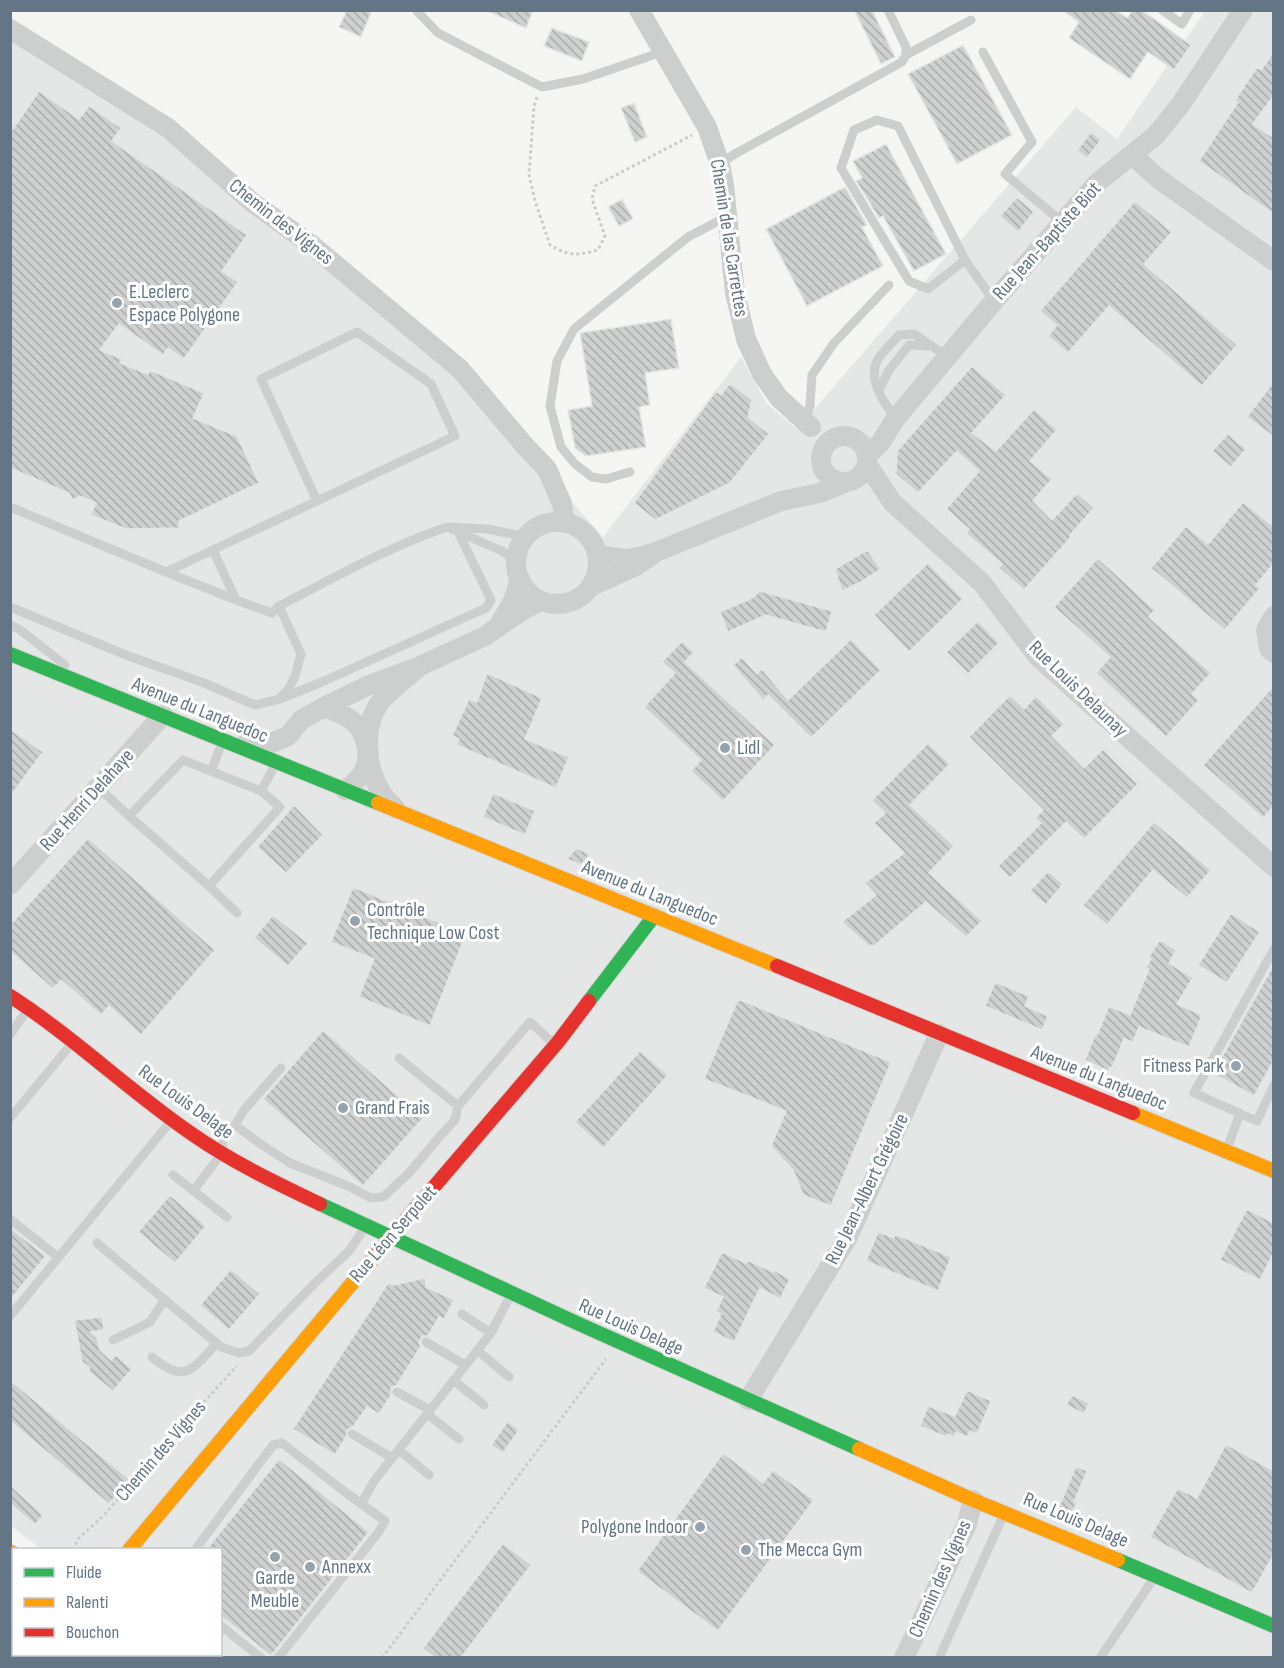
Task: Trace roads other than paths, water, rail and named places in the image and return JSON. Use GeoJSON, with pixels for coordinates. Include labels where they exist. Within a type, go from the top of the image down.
{"type":"FeatureCollection","features":[{"type":"Feature","properties":{"kind":"main road","name":"Avenue du Languedoc"},"geometry":{"type":"LineString","coordinates":[[10,654],[397,810],[1226,1151],[1271,1167]]}},
{"type":"Feature","properties":{"kind":"main road","name":"Rue Léon Serpolet"},"geometry":{"type":"LineString","coordinates":[[131,1548],[363,1269],[555,1046],[654,916]]}},
{"type":"Feature","properties":{"kind":"main road","name":"Rue Louis Delage"},"geometry":{"type":"LineString","coordinates":[[10,996],[30,1007],[74,1040],[188,1133],[286,1188],[615,1341],[748,1400],[974,1500],[1274,1626]]}},
{"type":"Feature","properties":{"kind":"street","name":"Chemin de las Carrettes"},"geometry":{"type":"LineString","coordinates":[[639,10],[706,127],[720,164],[735,293],[746,339],[762,374],[779,398],[807,424],[821,458]]}},
{"type":"Feature","properties":{"kind":"street","name":"Rue Jean-Baptiste Biot"},"geometry":{"type":"LineString","coordinates":[[867,460],[939,351],[994,301],[1096,183],[1156,135],[1181,104],[1236,13]]}},
{"type":"Feature","properties":{"kind":"street","name":"Chemin des Vignes"},"geometry":{"type":"LineString","coordinates":[[10,29],[168,128],[253,203],[313,246],[460,369],[525,447],[547,469],[562,504],[565,523]]}},
{"type":"Feature","properties":{"kind":"street"},"geometry":{"type":"LineString","coordinates":[[1132,155],[1160,180],[1274,261]]}},
{"type":"Feature","properties":{"kind":"street","name":"Rue Jean-Baptiste Biot"},"geometry":{"type":"LineString","coordinates":[[848,436],[873,430],[896,418]]}},
{"type":"Feature","properties":{"kind":"street","name":"Chemin de las Carrettes"},"geometry":{"type":"LineString","coordinates":[[807,424],[848,436]]}},
{"type":"Feature","properties":{"kind":"street"},"geometry":{"type":"LineString","coordinates":[[598,554],[616,559],[634,559],[781,501],[820,493],[847,482],[862,474],[867,460],[863,446],[848,436],[828,441],[809,480],[781,501]]}},
{"type":"Feature","properties":{"kind":"street","name":"Chemin des Vignes"},"geometry":{"type":"LineString","coordinates":[[525,447],[545,488],[548,506],[543,525]]}},
{"type":"Feature","properties":{"kind":"street"},"geometry":{"type":"LineString","coordinates":[[821,458],[826,474],[831,479],[847,482]]}},
{"type":"Feature","properties":{"kind":"street","name":"Rue Louis Delaunay"},"geometry":{"type":"LineString","coordinates":[[867,460],[892,502],[982,583],[1038,657],[1274,867]]}},
{"type":"Feature","properties":{"kind":"street","name":"Rue Louis Delaunay"},"geometry":{"type":"LineString","coordinates":[[847,482],[892,502]]}},
{"type":"Feature","properties":{"kind":"street"},"geometry":{"type":"LineString","coordinates":[[498,627],[513,601],[518,570],[517,556],[526,537],[543,525],[565,523],[580,529],[591,540],[598,554],[598,571],[592,586]]}},
{"type":"Feature","properties":{"kind":"street"},"geometry":{"type":"LineString","coordinates":[[518,570],[524,587],[535,598],[550,604],[566,604],[581,597],[592,586],[636,566],[656,552]]}},
{"type":"Feature","properties":{"kind":"street"},"geometry":{"type":"LineString","coordinates":[[226,743],[267,745],[288,736],[301,720],[324,707],[369,685],[420,666],[485,636],[541,601]]}},
{"type":"Feature","properties":{"kind":"street"},"geometry":{"type":"LineString","coordinates":[[1274,615],[1266,630],[1269,649],[1274,652]]}},
{"type":"Feature","properties":{"kind":"street"},"geometry":{"type":"LineString","coordinates":[[345,790],[357,782],[365,768],[369,724],[378,704],[420,666]]}},
{"type":"Feature","properties":{"kind":"street"},"geometry":{"type":"LineString","coordinates":[[324,707],[341,713],[359,726],[368,749],[371,772],[380,792],[397,810]]}},
{"type":"Feature","properties":{"kind":"street","name":"Rue Henri Delahaye"},"geometry":{"type":"LineString","coordinates":[[10,885],[163,715]]}},
{"type":"Feature","properties":{"kind":"street"},"geometry":{"type":"LineString","coordinates":[[284,766],[288,755],[288,736]]}},
{"type":"Feature","properties":{"kind":"street","name":"Rue Jean-Albert Grégoire"},"geometry":{"type":"LineString","coordinates":[[748,1400],[848,1237],[939,1034]]}},
{"type":"Feature","properties":{"kind":"street","name":"Chemin des Vignes"},"geometry":{"type":"LineString","coordinates":[[904,1658],[967,1524],[974,1500]]}},
{"type":"Feature","properties":{"kind":"lane"},"geometry":{"type":"LineString","coordinates":[[416,10],[438,33],[542,87],[583,79],[662,52]]}},
{"type":"Feature","properties":{"kind":"lane"},"geometry":{"type":"LineString","coordinates":[[720,164],[902,62],[906,55],[906,47],[888,10]]}},
{"type":"Feature","properties":{"kind":"lane"},"geometry":{"type":"LineString","coordinates":[[1162,10],[1182,24],[1190,10]]}},
{"type":"Feature","properties":{"kind":"lane"},"geometry":{"type":"LineString","coordinates":[[906,55],[970,20]]}},
{"type":"Feature","properties":{"kind":"lane"},"geometry":{"type":"LineString","coordinates":[[983,52],[1032,142],[1005,174],[1062,222]]}},
{"type":"Feature","properties":{"kind":"lane"},"geometry":{"type":"LineString","coordinates":[[965,260],[928,289],[909,281],[841,168],[854,130],[877,120],[898,126],[965,260],[994,301]]}},
{"type":"Feature","properties":{"kind":"lane"},"geometry":{"type":"LineString","coordinates":[[630,472],[606,479],[592,477],[575,464],[561,447],[550,406],[556,361],[574,329],[688,237],[726,217]]}},
{"type":"Feature","properties":{"kind":"lane"},"geometry":{"type":"LineString","coordinates":[[807,424],[812,375],[834,343],[889,285]]}},
{"type":"Feature","properties":{"kind":"lane"},"geometry":{"type":"LineString","coordinates":[[166,572],[455,436],[431,384],[357,332],[261,380],[316,501]]}},
{"type":"Feature","properties":{"kind":"lane"},"geometry":{"type":"LineString","coordinates":[[896,418],[886,405],[874,379],[877,362],[899,335],[914,334],[939,351]]}},
{"type":"Feature","properties":{"kind":"lane"},"geometry":{"type":"LineString","coordinates":[[879,390],[889,370],[909,345],[939,351]]}},
{"type":"Feature","properties":{"kind":"lane"},"geometry":{"type":"LineString","coordinates":[[10,507],[272,613],[279,606],[406,543],[447,527],[488,529],[526,537]]}},
{"type":"Feature","properties":{"kind":"lane"},"geometry":{"type":"LineString","coordinates":[[447,527],[502,551],[518,570]]}},
{"type":"Feature","properties":{"kind":"lane"},"geometry":{"type":"LineString","coordinates":[[10,607],[255,705],[280,699],[322,682],[486,608],[491,600],[459,534]]}},
{"type":"Feature","properties":{"kind":"lane"},"geometry":{"type":"LineString","coordinates":[[213,550],[236,600]]}},
{"type":"Feature","properties":{"kind":"lane"},"geometry":{"type":"LineString","coordinates":[[279,606],[301,654],[292,682],[280,699]]}},
{"type":"Feature","properties":{"kind":"lane"},"geometry":{"type":"LineString","coordinates":[[10,625],[20,629],[94,689]]}},
{"type":"Feature","properties":{"kind":"lane"},"geometry":{"type":"LineString","coordinates":[[211,771],[226,743]]}},
{"type":"Feature","properties":{"kind":"lane"},"geometry":{"type":"LineString","coordinates":[[129,816],[183,760],[261,791],[280,807],[209,886]]}},
{"type":"Feature","properties":{"kind":"lane"},"geometry":{"type":"LineString","coordinates":[[261,791],[284,766]]}},
{"type":"Feature","properties":{"kind":"lane"},"geometry":{"type":"LineString","coordinates":[[98,787],[237,913]]}},
{"type":"Feature","properties":{"kind":"lane"},"geometry":{"type":"LineString","coordinates":[[1274,949],[1194,1094],[1257,1121],[1274,1085]]}},
{"type":"Feature","properties":{"kind":"lane"},"geometry":{"type":"LineString","coordinates":[[10,1035],[30,1007]]}},
{"type":"Feature","properties":{"kind":"lane"},"geometry":{"type":"LineString","coordinates":[[235,1125],[290,1163],[348,1186],[371,1198],[383,1197],[408,1174],[455,1120],[458,1106],[530,1022],[555,1046]]}},
{"type":"Feature","properties":{"kind":"lane"},"geometry":{"type":"LineString","coordinates":[[10,1118],[74,1040]]}},
{"type":"Feature","properties":{"kind":"lane"},"geometry":{"type":"LineString","coordinates":[[399,1058],[458,1106]]}},
{"type":"Feature","properties":{"kind":"lane"},"geometry":{"type":"LineString","coordinates":[[193,1191],[222,1153],[223,1137],[280,1068]]}},
{"type":"Feature","properties":{"kind":"lane"},"geometry":{"type":"LineString","coordinates":[[1226,1151],[1240,1113]]}},
{"type":"Feature","properties":{"kind":"lane"},"geometry":{"type":"LineString","coordinates":[[10,1316],[171,1120]]}},
{"type":"Feature","properties":{"kind":"lane"},"geometry":{"type":"LineString","coordinates":[[173,1175],[226,1217]]}},
{"type":"Feature","properties":{"kind":"lane"},"geometry":{"type":"LineString","coordinates":[[10,1219],[58,1257]]}},
{"type":"Feature","properties":{"kind":"lane"},"geometry":{"type":"LineString","coordinates":[[97,1243],[221,1347],[239,1353],[249,1351],[349,1251],[367,1225]]}},
{"type":"Feature","properties":{"kind":"lane"},"geometry":{"type":"LineString","coordinates":[[361,1504],[374,1481],[491,1333],[511,1293]]}},
{"type":"Feature","properties":{"kind":"lane"},"geometry":{"type":"LineString","coordinates":[[113,1340],[150,1322],[165,1299]]}},
{"type":"Feature","properties":{"kind":"lane"},"geometry":{"type":"LineString","coordinates":[[462,1314],[491,1333]]}},
{"type":"Feature","properties":{"kind":"lane"},"geometry":{"type":"LineString","coordinates":[[426,1342],[465,1365]]}},
{"type":"Feature","properties":{"kind":"lane"},"geometry":{"type":"LineString","coordinates":[[152,1357],[163,1367],[177,1373],[194,1368],[217,1343]]}},
{"type":"Feature","properties":{"kind":"lane"},"geometry":{"type":"LineString","coordinates":[[477,1350],[509,1377]]}},
{"type":"Feature","properties":{"kind":"lane"},"geometry":{"type":"LineString","coordinates":[[453,1380],[484,1405]]}},
{"type":"Feature","properties":{"kind":"lane"},"geometry":{"type":"LineString","coordinates":[[397,1392],[428,1412],[459,1439]]}},
{"type":"Feature","properties":{"kind":"lane"},"geometry":{"type":"LineString","coordinates":[[352,1434],[395,1454],[429,1475]]}},
{"type":"Feature","properties":{"kind":"lane"},"geometry":{"type":"LineString","coordinates":[[196,1548],[273,1445],[282,1443],[385,1521],[378,1533],[278,1658]]}},
{"type":"Feature","properties":{"kind":"lane"},"geometry":{"type":"LineString","coordinates":[[939,1658],[1005,1512]]}},
{"type":"Feature","properties":{"kind":"lane"},"geometry":{"type":"LineString","coordinates":[[1100,1658],[1156,1575]]}},
{"type":"Feature","properties":{"kind":"lane"},"geometry":{"type":"LineString","coordinates":[[222,1626],[261,1658]]}},
{"type":"Feature","properties":{"kind":"place","name":"E.Leclerc Espace Polygone"},"geometry":{"type":"Point","coordinates":[117,303]}},
{"type":"Feature","properties":{"kind":"place","name":"Lidl"},"geometry":{"type":"Point","coordinates":[725,748]}},
{"type":"Feature","properties":{"kind":"place","name":"Contrôle Technique Low Cost"},"geometry":{"type":"Point","coordinates":[355,921]}},
{"type":"Feature","properties":{"kind":"place","name":"Fitness Park"},"geometry":{"type":"Point","coordinates":[1236,1066]}},
{"type":"Feature","properties":{"kind":"place","name":"Grand Frais"},"geometry":{"type":"Point","coordinates":[343,1108]}},
{"type":"Feature","properties":{"kind":"place","name":"Polygone Indoor"},"geometry":{"type":"Point","coordinates":[700,1527]}},
{"type":"Feature","properties":{"kind":"place","name":"The Mecca Gym"},"geometry":{"type":"Point","coordinates":[746,1550]}},
{"type":"Feature","properties":{"kind":"place","name":"Garde Meuble"},"geometry":{"type":"Point","coordinates":[275,1557]}},
{"type":"Feature","properties":{"kind":"place","name":"Annexx"},"geometry":{"type":"Point","coordinates":[310,1567]}}]}
